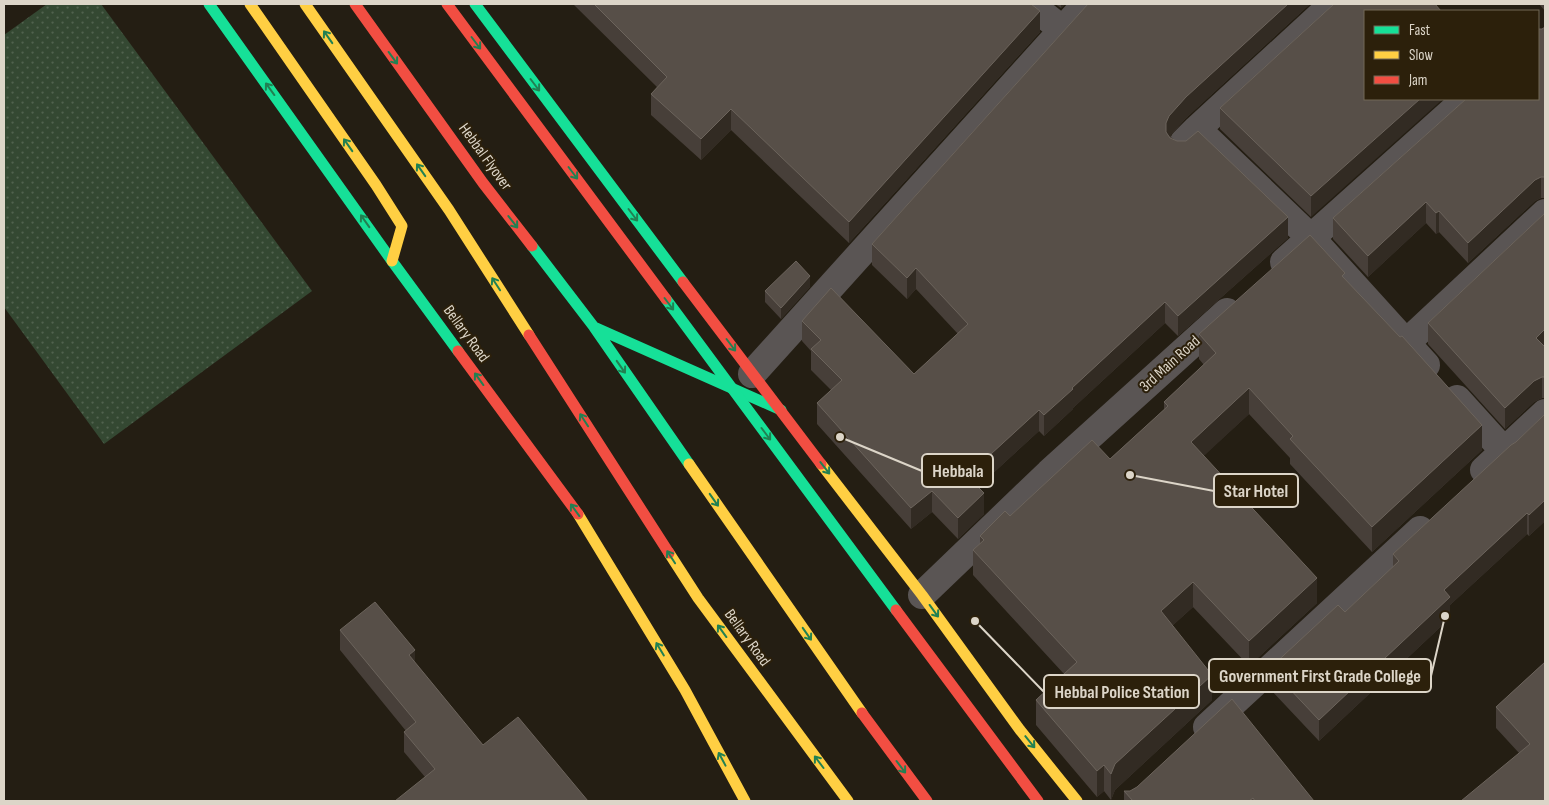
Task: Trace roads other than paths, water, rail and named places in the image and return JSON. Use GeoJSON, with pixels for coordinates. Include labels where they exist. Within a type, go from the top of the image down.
{"type":"FeatureCollection","features":[{"type":"Feature","properties":{"kind":"main road","name":"Bellary Road"},"geometry":{"type":"LineString","coordinates":[[209,4],[392,261],[586,524],[685,690],[745,801]]}},
{"type":"Feature","properties":{"kind":"main road"},"geometry":{"type":"LineString","coordinates":[[250,4],[376,185],[402,226],[392,261]]}},
{"type":"Feature","properties":{"kind":"main road","name":"Bellary Road"},"geometry":{"type":"LineString","coordinates":[[305,4],[449,210],[698,598],[848,801]]}},
{"type":"Feature","properties":{"kind":"main road","name":"Hebbal Flyover"},"geometry":{"type":"LineString","coordinates":[[355,4],[483,183],[594,327]]}},
{"type":"Feature","properties":{"kind":"main road"},"geometry":{"type":"LineString","coordinates":[[447,4],[1038,801]]}},
{"type":"Feature","properties":{"kind":"main road"},"geometry":{"type":"LineString","coordinates":[[475,4],[752,374],[922,595],[1020,730],[1077,801]]}},
{"type":"Feature","properties":{"kind":"main road"},"geometry":{"type":"LineString","coordinates":[[594,327],[781,410]]}},
{"type":"Feature","properties":{"kind":"main road"},"geometry":{"type":"LineString","coordinates":[[594,327],[879,737],[927,801]]}},
{"type":"Feature","properties":{"kind":"street"},"geometry":{"type":"LineString","coordinates":[[1030,4],[1063,30]]}},
{"type":"Feature","properties":{"kind":"street"},"geometry":{"type":"LineString","coordinates":[[752,374],[1086,4]]}},
{"type":"Feature","properties":{"kind":"street"},"geometry":{"type":"LineString","coordinates":[[1333,4],[1189,138],[1311,238],[1504,452]]}},
{"type":"Feature","properties":{"kind":"street"},"geometry":{"type":"LineString","coordinates":[[1267,277],[1465,100]]}},
{"type":"Feature","properties":{"kind":"street"},"geometry":{"type":"LineString","coordinates":[[1406,343],[1545,213]]}},
{"type":"Feature","properties":{"kind":"street","name":"3rd Main Road"},"geometry":{"type":"LineString","coordinates":[[922,595],[1049,473],[1245,296]]}},
{"type":"Feature","properties":{"kind":"street"},"geometry":{"type":"LineString","coordinates":[[1468,485],[1545,414]]}},
{"type":"Feature","properties":{"kind":"street"},"geometry":{"type":"LineString","coordinates":[[1192,741],[1439,512]]}},
{"type":"Feature","properties":{"kind":"place","name":"Hebbala"},"geometry":{"type":"Point","coordinates":[840,437]}},
{"type":"Feature","properties":{"kind":"place","name":"Star Hotel"},"geometry":{"type":"Point","coordinates":[1130,475]}},
{"type":"Feature","properties":{"kind":"place","name":"Government First Grade College"},"geometry":{"type":"Point","coordinates":[1445,616]}},
{"type":"Feature","properties":{"kind":"place","name":"Hebbal Police Station"},"geometry":{"type":"Point","coordinates":[975,621]}}]}
